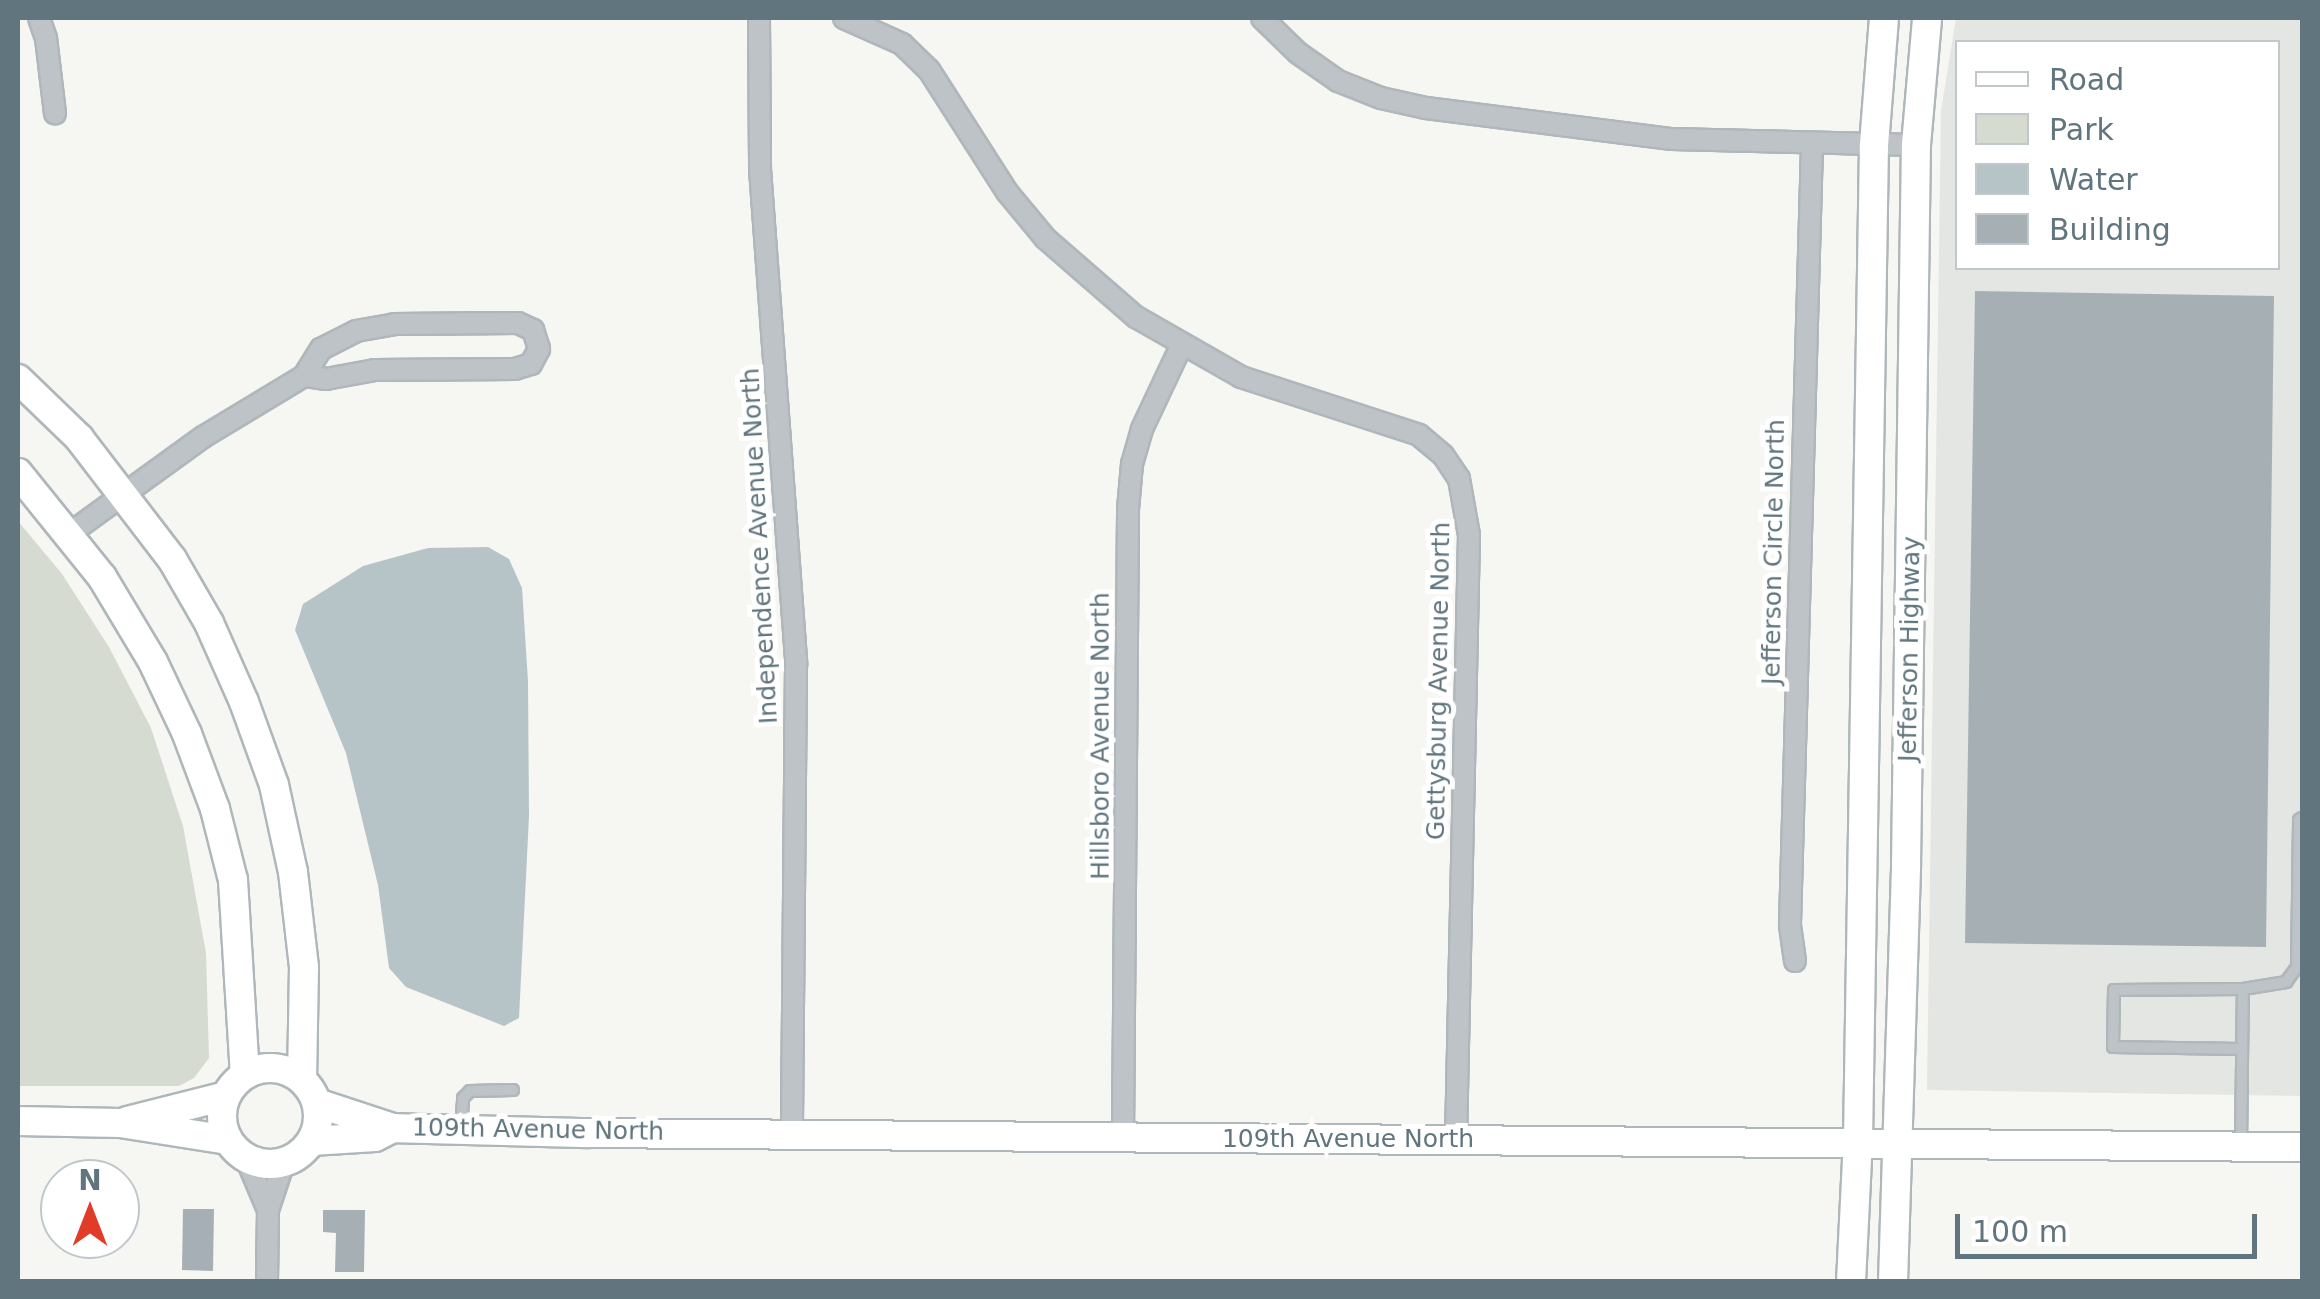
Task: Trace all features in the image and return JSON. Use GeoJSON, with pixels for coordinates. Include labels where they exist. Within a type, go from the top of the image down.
{"type":"FeatureCollection","features":[{"type":"Feature","properties":{"kind":"street"},"geometry":{"type":"LineString","coordinates":[[39,18],[46,38],[55,114]]}},
{"type":"Feature","properties":{"kind":"street","name":"Independence Avenue North"},"geometry":{"type":"LineString","coordinates":[[758,18],[760,169],[796,666],[792,1134]]}},
{"type":"Feature","properties":{"kind":"street","name":"Gettysburg Avenue North"},"geometry":{"type":"LineString","coordinates":[[844,18],[902,44],[929,70],[1007,192],[1045,238],[1105,293],[1181,346],[1242,376],[1420,436],[1443,455],[1460,479],[1468,535],[1456,1140]]}},
{"type":"Feature","properties":{"kind":"street"},"geometry":{"type":"LineString","coordinates":[[1262,18],[1298,53],[1338,80],[1381,98],[1672,140],[1916,146]]}},
{"type":"Feature","properties":{"kind":"street","name":"Jefferson Highway"},"geometry":{"type":"LineString","coordinates":[[1852,1282],[1858,1142],[1874,145],[1884,18]]}},
{"type":"Feature","properties":{"kind":"street","name":"Jefferson Highway"},"geometry":{"type":"LineString","coordinates":[[1892,1282],[1898,1142],[1916,146],[1927,18]]}},
{"type":"Feature","properties":{"kind":"street","name":"Jefferson Circle North"},"geometry":{"type":"LineString","coordinates":[[1795,960],[1790,924],[1812,144]]}},
{"type":"Feature","properties":{"kind":"street"},"geometry":{"type":"LineString","coordinates":[[69,534],[124,492],[304,376],[321,349],[356,332],[394,324],[518,324],[533,330],[539,349],[531,364],[515,369],[375,370],[326,379],[304,376]]}},
{"type":"Feature","properties":{"kind":"street","name":"Hillsboro Avenue North"},"geometry":{"type":"LineString","coordinates":[[1123,1137],[1128,509],[1132,464],[1142,429],[1181,346]]}},
{"type":"Feature","properties":{"kind":"street"},"geometry":{"type":"LineString","coordinates":[[18,380],[79,438],[124,492],[172,559],[209,623],[274,785],[293,872],[304,967],[302,1078],[317,1103],[319,1116],[312,1141],[284,1162],[265,1164],[237,1149],[120,1123],[18,1121]]}},
{"type":"Feature","properties":{"kind":"street"},"geometry":{"type":"LineString","coordinates":[[18,473],[102,577],[154,662],[215,810],[233,880],[245,1074]]}},
{"type":"Feature","properties":{"kind":"street"},"geometry":{"type":"LineString","coordinates":[[268,1210],[222,1112],[226,1096],[245,1074],[272,1067],[302,1078]]}},
{"type":"Feature","properties":{"kind":"street"},"geometry":{"type":"LineString","coordinates":[[120,1123],[226,1096]]}},
{"type":"Feature","properties":{"kind":"street","name":"109th Avenue North"},"geometry":{"type":"LineString","coordinates":[[317,1103],[394,1128],[461,1130],[2302,1148]]}},
{"type":"Feature","properties":{"kind":"street","name":"109th Avenue North"},"geometry":{"type":"LineString","coordinates":[[312,1141],[375,1137],[394,1128]]}},
{"type":"Feature","properties":{"kind":"street"},"geometry":{"type":"LineString","coordinates":[[267,1282],[268,1210],[284,1162]]}},
{"type":"Feature","properties":{"kind":"lane"},"geometry":{"type":"LineString","coordinates":[[2242,1049],[2113,1047],[2114,990],[2242,990],[2286,982],[2297,967],[2302,818]]}},
{"type":"Feature","properties":{"kind":"lane"},"geometry":{"type":"LineString","coordinates":[[2241,1147],[2242,990]]}},
{"type":"Feature","properties":{"kind":"lane"},"geometry":{"type":"LineString","coordinates":[[461,1130],[463,1098],[470,1091],[513,1090]]}},
{"type":"Feature","properties":{"kind":"shaded area"},"geometry":{"type":"Polygon","coordinates":[[[1956,18],[2302,18],[2302,1096],[1927,1090],[1941,111],[1956,18]]]}},
{"type":"Feature","properties":{"kind":"green space"},"geometry":{"type":"Polygon","coordinates":[[[18,521],[62,574],[109,647],[151,728],[183,826],[206,953],[209,1058],[194,1078],[179,1086],[18,1086],[18,521]]]}},
{"type":"Feature","properties":{"kind":"water"},"geometry":{"type":"Polygon","coordinates":[[[488,547],[509,559],[522,588],[528,681],[529,816],[519,1018],[504,1026],[406,987],[389,968],[378,885],[346,753],[295,630],[303,604],[363,566],[428,548],[488,547]]]}},
{"type":"Feature","properties":{"kind":"building"},"geometry":{"type":"Polygon","coordinates":[[[1975,291],[2274,296],[2266,947],[1965,943],[1975,291]]]}},
{"type":"Feature","properties":{"kind":"building"},"geometry":{"type":"Polygon","coordinates":[[[183,1209],[214,1209],[213,1271],[182,1270],[183,1209]]]}},
{"type":"Feature","properties":{"kind":"building"},"geometry":{"type":"Polygon","coordinates":[[[323,1210],[365,1210],[364,1272],[335,1272],[336,1233],[323,1232],[323,1210]]]}}]}
